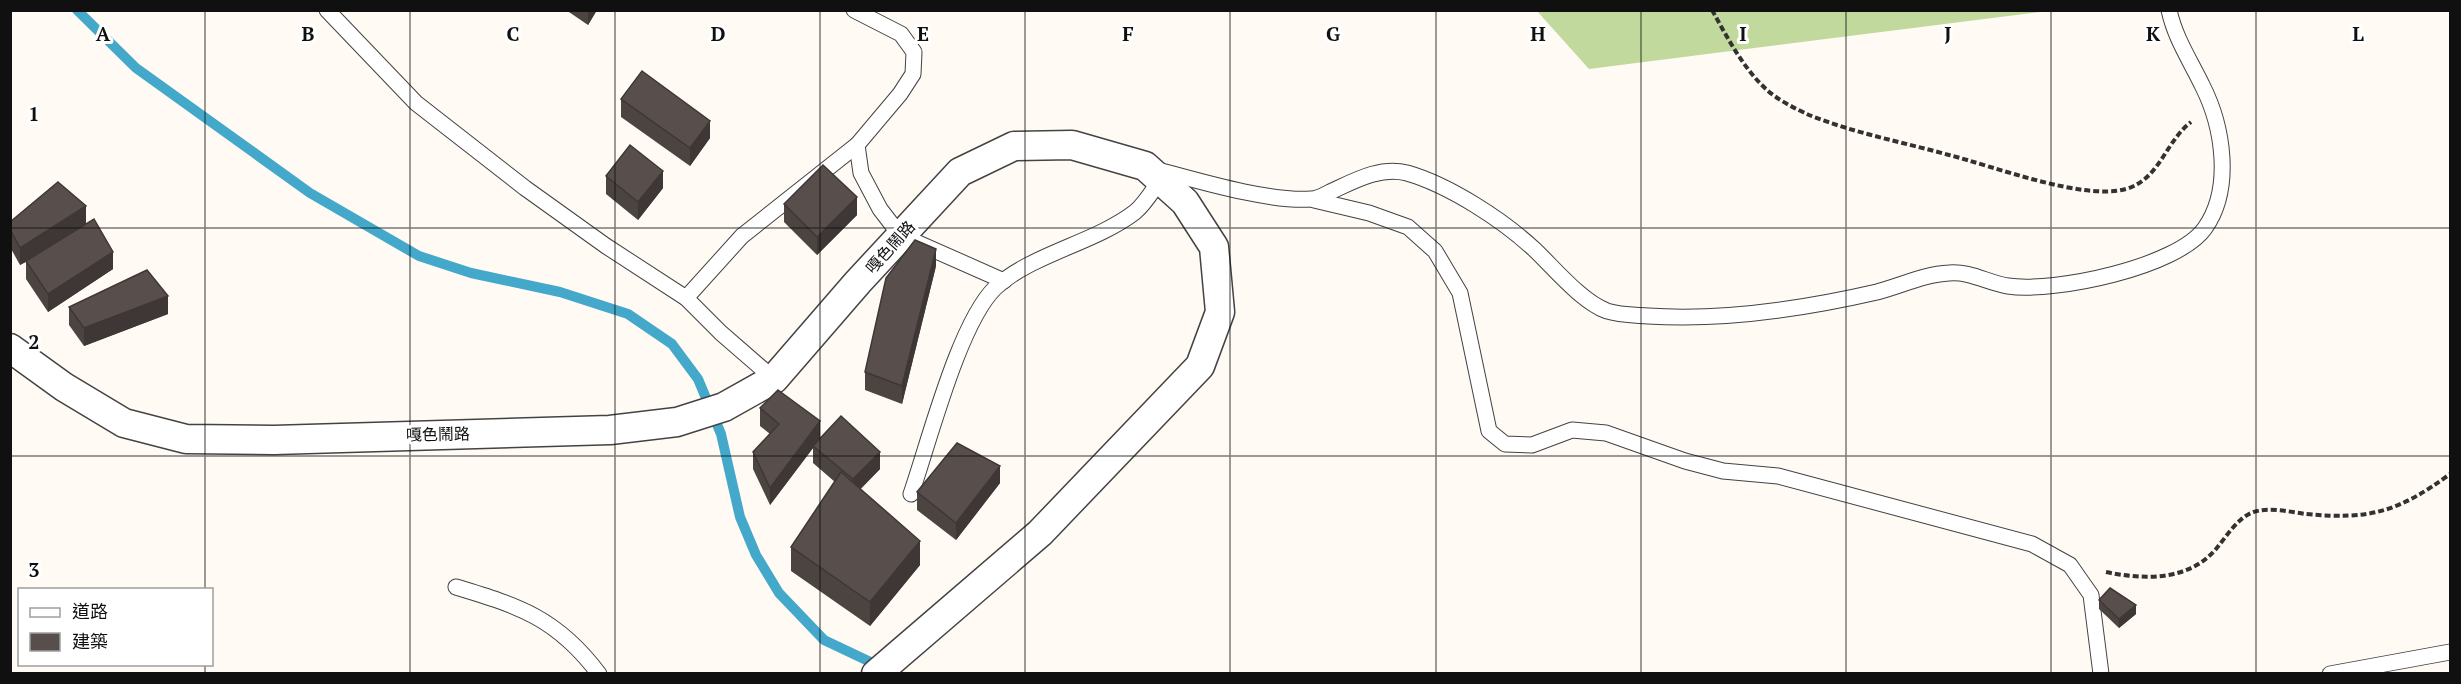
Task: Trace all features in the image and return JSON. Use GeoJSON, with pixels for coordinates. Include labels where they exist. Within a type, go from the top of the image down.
{"type":"FeatureCollection","features":[{"type":"Feature","properties":{"kind":"street","name":"嘎色鬧路"},"geometry":{"type":"LineString","coordinates":[[10,348],[64,387],[124,423],[186,439],[274,440],[610,430],[687,419],[724,407],[774,379],[900,235],[960,172],[1014,147],[1072,145],[1153,173],[1185,202],[1214,247],[1220,312],[1200,366],[1040,533],[876,674]]}},
{"type":"Feature","properties":{"kind":"lane"},"geometry":{"type":"LineString","coordinates":[[327,10],[416,103],[606,246],[686,298],[721,333],[774,379]]}},
{"type":"Feature","properties":{"kind":"lane"},"geometry":{"type":"LineString","coordinates":[[686,298],[742,236],[857,146],[900,94],[913,74],[914,52],[902,34],[854,10]]}},
{"type":"Feature","properties":{"kind":"lane"},"geometry":{"type":"LineString","coordinates":[[1314,200],[1359,178],[1381,172],[1402,172],[1425,179],[1494,218],[1587,298],[1607,311],[1635,315],[1679,318],[1777,309],[1876,292],[1948,273],[1966,273],[2010,286],[2042,286],[2085,281],[2163,258],[2187,244],[2205,229],[2218,202],[2222,173],[2220,142],[2213,111],[2203,86],[2182,51],[2169,10]]}},
{"type":"Feature","properties":{"kind":"lane"},"geometry":{"type":"LineString","coordinates":[[857,146],[861,173],[880,209],[900,235],[1004,281]]}},
{"type":"Feature","properties":{"kind":"lane"},"geometry":{"type":"LineString","coordinates":[[911,494],[956,359],[974,316],[995,288],[1018,272],[1110,228],[1137,210],[1153,173],[1278,197],[1314,200],[1369,213],[1408,227],[1436,251],[1460,293],[1489,431],[1505,444],[1532,445],[1572,430],[1606,433],[1685,461],[1723,471],[1778,476],[2032,544],[2070,565],[2091,595],[2101,674]]}},
{"type":"Feature","properties":{"kind":"lane"},"geometry":{"type":"LineString","coordinates":[[456,587],[516,606],[557,628],[598,674]]}},
{"type":"Feature","properties":{"kind":"lane"},"geometry":{"type":"LineString","coordinates":[[2330,674],[2451,652]]}},
{"type":"Feature","properties":{"kind":"path"},"geometry":{"type":"LineString","coordinates":[[1712,10],[1733,47],[1766,90],[1807,114],[1865,134],[2090,191],[2125,189],[2150,177],[2188,124],[2213,111]]}},
{"type":"Feature","properties":{"kind":"path"},"geometry":{"type":"LineString","coordinates":[[2070,565],[2123,575],[2155,577],[2189,571],[2212,553],[2234,526],[2251,513],[2272,510],[2346,517],[2378,512],[2411,500],[2451,474]]}},
{"type":"Feature","properties":{"kind":"green space"},"geometry":{"type":"Polygon","coordinates":[[[1537,11],[2048,11],[1589,69],[1537,11]]]}},
{"type":"Feature","properties":{"kind":"building"},"geometry":{"type":"Polygon","coordinates":[[[642,71],[710,121],[690,148],[621,99],[642,71]]]}},
{"type":"Feature","properties":{"kind":"building"},"geometry":{"type":"Polygon","coordinates":[[[630,145],[663,171],[638,202],[606,176],[630,145]]]}},
{"type":"Feature","properties":{"kind":"building"},"geometry":{"type":"Polygon","coordinates":[[[823,165],[857,197],[817,237],[784,204],[823,165]]]}},
{"type":"Feature","properties":{"kind":"building"},"geometry":{"type":"Polygon","coordinates":[[[58,182],[86,206],[20,248],[10,229],[10,222],[58,182]]]}},
{"type":"Feature","properties":{"kind":"building"},"geometry":{"type":"Polygon","coordinates":[[[94,219],[113,252],[48,294],[26,261],[94,219]]]}},
{"type":"Feature","properties":{"kind":"building"},"geometry":{"type":"Polygon","coordinates":[[[915,240],[936,249],[902,386],[865,372],[886,278],[915,240]]]}},
{"type":"Feature","properties":{"kind":"building"},"geometry":{"type":"Polygon","coordinates":[[[147,270],[168,296],[84,328],[69,307],[147,270]]]}},
{"type":"Feature","properties":{"kind":"building"},"geometry":{"type":"Polygon","coordinates":[[[778,390],[820,421],[770,488],[753,452],[779,424],[760,408],[778,390]]]}},
{"type":"Feature","properties":{"kind":"building"},"geometry":{"type":"Polygon","coordinates":[[[841,416],[880,452],[853,479],[813,446],[841,416]]]}},
{"type":"Feature","properties":{"kind":"building"},"geometry":{"type":"Polygon","coordinates":[[[957,443],[1000,466],[956,523],[917,492],[957,443]]]}},
{"type":"Feature","properties":{"kind":"building"},"geometry":{"type":"Polygon","coordinates":[[[841,472],[920,541],[870,602],[791,547],[841,472]]]}},
{"type":"Feature","properties":{"kind":"building"},"geometry":{"type":"Polygon","coordinates":[[[2110,588],[2136,605],[2119,619],[2099,600],[2110,588]]]}},
{"type":"Feature","properties":{"kind":"waterway"},"geometry":{"type":"LineString","coordinates":[[77,10],[136,68],[310,193],[419,256],[471,273],[560,292],[628,314],[672,344],[698,379],[721,434],[740,517],[756,555],[779,593],[824,640],[881,667]]}}]}
